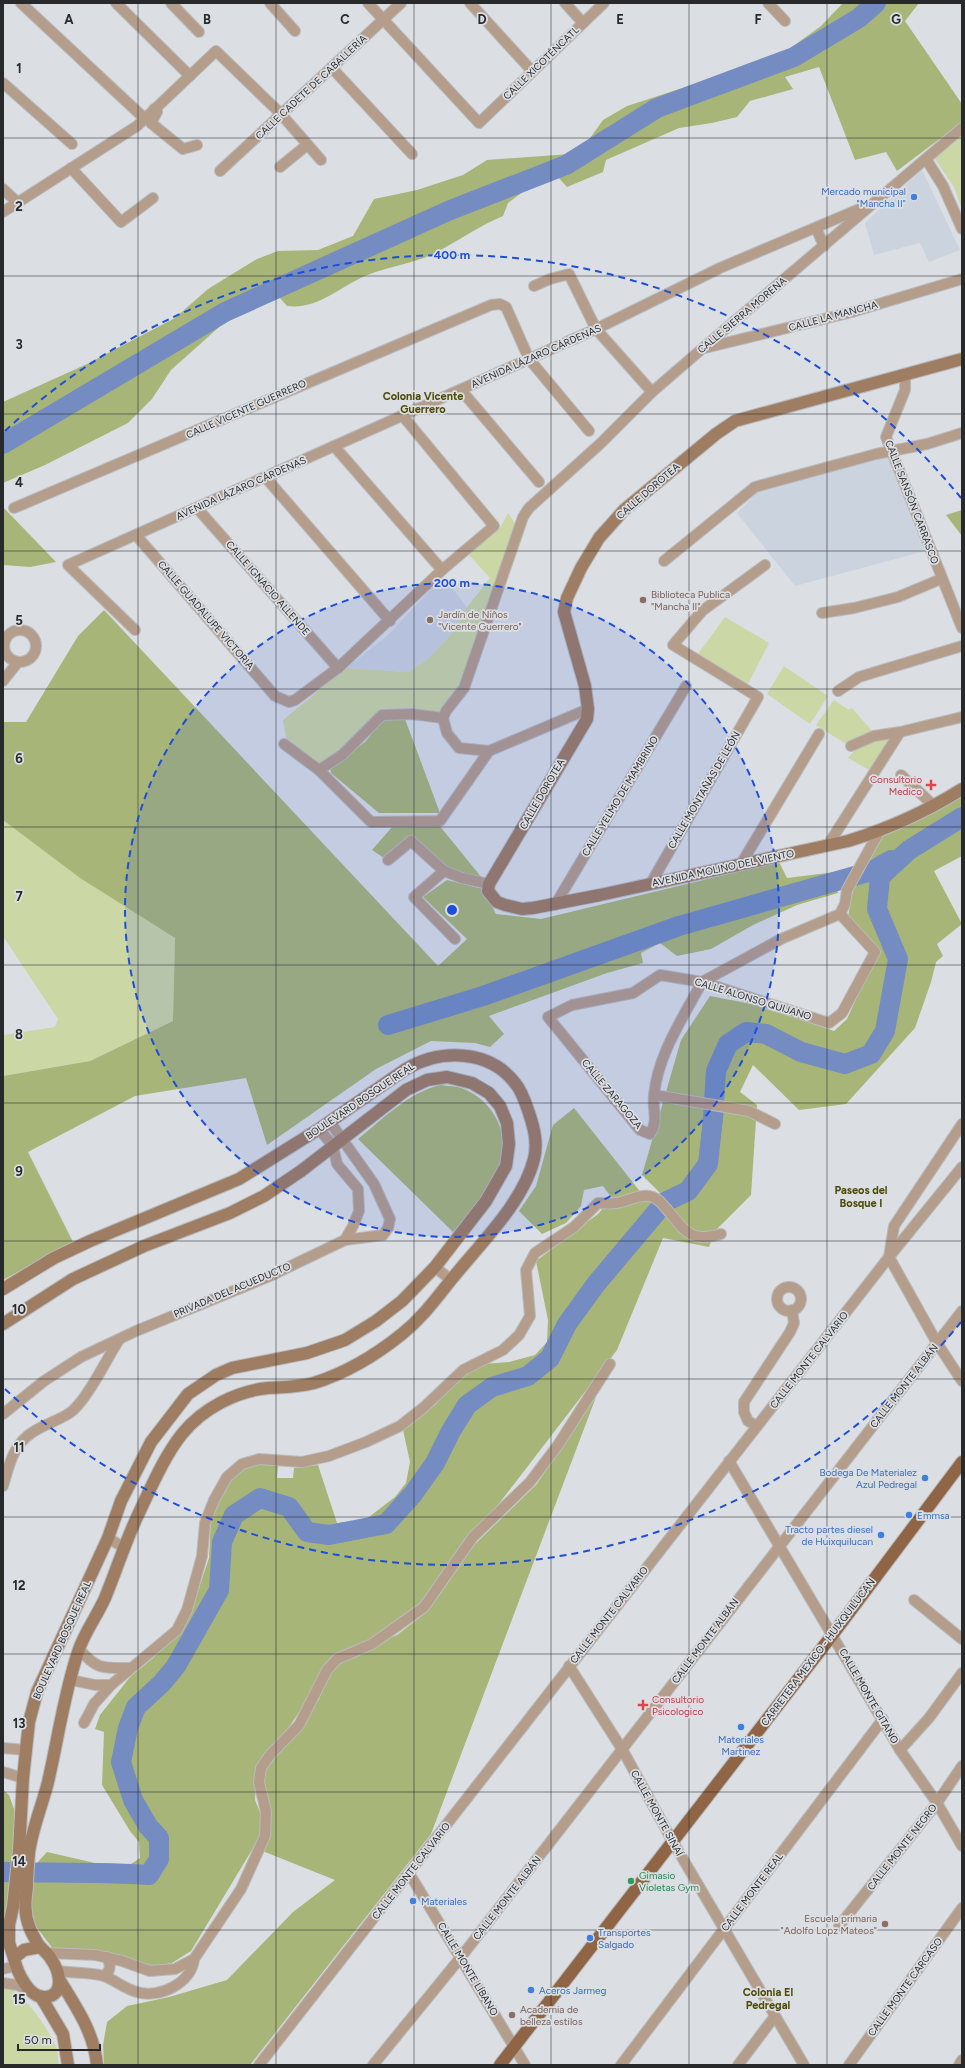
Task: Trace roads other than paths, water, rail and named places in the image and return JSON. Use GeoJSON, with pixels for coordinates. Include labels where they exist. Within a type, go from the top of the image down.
{"type":"FeatureCollection","features":[{"type":"Feature","properties":{"kind":"main road","name":"CARRETERA MEXICO - HUIXQUILUCAN"},"geometry":{"type":"LineString","coordinates":[[500,2065],[833,1634],[962,1462]]}},
{"type":"Feature","properties":{"kind":"street"},"geometry":{"type":"LineString","coordinates":[[21,3],[144,118]]}},
{"type":"Feature","properties":{"kind":"street"},"geometry":{"type":"LineString","coordinates":[[116,3],[190,76]]}},
{"type":"Feature","properties":{"kind":"street"},"geometry":{"type":"LineString","coordinates":[[171,3],[199,32]]}},
{"type":"Feature","properties":{"kind":"street"},"geometry":{"type":"LineString","coordinates":[[270,3],[296,31]]}},
{"type":"Feature","properties":{"kind":"street"},"geometry":{"type":"LineString","coordinates":[[368,3],[384,19]]}},
{"type":"Feature","properties":{"kind":"street","name":"CALLE CADETE DE CABALLERÍA"},"geometry":{"type":"LineString","coordinates":[[220,171],[401,3]]}},
{"type":"Feature","properties":{"kind":"street"},"geometry":{"type":"LineString","coordinates":[[470,3],[532,71]]}},
{"type":"Feature","properties":{"kind":"street"},"geometry":{"type":"LineString","coordinates":[[564,3],[583,23]]}},
{"type":"Feature","properties":{"kind":"street","name":"CALLE XICOTÉNCATL"},"geometry":{"type":"LineString","coordinates":[[384,19],[479,123],[604,3]]}},
{"type":"Feature","properties":{"kind":"street"},"geometry":{"type":"LineString","coordinates":[[768,3],[785,21]]}},
{"type":"Feature","properties":{"kind":"street"},"geometry":{"type":"LineString","coordinates":[[3,212],[20,207],[35,192],[130,130],[216,51],[281,114],[321,160]]}},
{"type":"Feature","properties":{"kind":"street"},"geometry":{"type":"LineString","coordinates":[[332,68],[412,154]]}},
{"type":"Feature","properties":{"kind":"street"},"geometry":{"type":"LineString","coordinates":[[3,83],[72,144]]}},
{"type":"Feature","properties":{"kind":"street"},"geometry":{"type":"LineString","coordinates":[[154,109],[157,112],[151,123],[183,149],[197,145]]}},
{"type":"Feature","properties":{"kind":"street","name":"CALLE SIERRA MORENA"},"geometry":{"type":"LineString","coordinates":[[443,718],[446,711],[464,688],[523,518],[529,508],[601,443],[652,392],[962,128]]}},
{"type":"Feature","properties":{"kind":"street"},"geometry":{"type":"LineString","coordinates":[[280,167],[307,145]]}},
{"type":"Feature","properties":{"kind":"street"},"geometry":{"type":"LineString","coordinates":[[926,159],[943,186],[962,229]]}},
{"type":"Feature","properties":{"kind":"street"},"geometry":{"type":"LineString","coordinates":[[71,168],[121,222],[153,198]]}},
{"type":"Feature","properties":{"kind":"street"},"geometry":{"type":"LineString","coordinates":[[3,189],[20,207]]}},
{"type":"Feature","properties":{"kind":"street","name":"AVENIDA LÁZARO CÁRDENAS"},"geometry":{"type":"LineString","coordinates":[[135,630],[68,565],[266,478],[402,415],[596,329],[720,268],[871,204]]}},
{"type":"Feature","properties":{"kind":"street"},"geometry":{"type":"LineString","coordinates":[[816,228],[824,246]]}},
{"type":"Feature","properties":{"kind":"street"},"geometry":{"type":"LineString","coordinates":[[534,286],[550,279],[569,274],[596,329],[652,392]]}},
{"type":"Feature","properties":{"kind":"street","name":"CALLE LA MANCHA"},"geometry":{"type":"LineString","coordinates":[[703,348],[852,312],[962,280]]}},
{"type":"Feature","properties":{"kind":"street","name":"CALLE VICENTE GUERRERO"},"geometry":{"type":"LineString","coordinates":[[14,508],[234,416],[299,385],[490,305],[500,304],[506,307],[529,359]]}},
{"type":"Feature","properties":{"kind":"street"},"geometry":{"type":"LineString","coordinates":[[529,359],[589,431]]}},
{"type":"Feature","properties":{"kind":"street","name":"CALLE DOROTEA"},"geometry":{"type":"LineString","coordinates":[[489,884],[587,719],[588,708],[585,686],[564,612],[567,598],[581,568],[599,538],[624,510],[716,434],[735,421],[962,359]]}},
{"type":"Feature","properties":{"kind":"street","name":"CALLE SANSÓN CARRASCO"},"geometry":{"type":"LineString","coordinates":[[905,375],[904,390],[886,437],[941,579],[962,628]]}},
{"type":"Feature","properties":{"kind":"street"},"geometry":{"type":"LineString","coordinates":[[461,390],[539,482]]}},
{"type":"Feature","properties":{"kind":"street"},"geometry":{"type":"LineString","coordinates":[[338,668],[390,621],[442,570],[494,526],[402,415]]}},
{"type":"Feature","properties":{"kind":"street"},"geometry":{"type":"LineString","coordinates":[[664,561],[755,487],[891,451],[927,444],[962,433]]}},
{"type":"Feature","properties":{"kind":"street"},"geometry":{"type":"LineString","coordinates":[[334,446],[442,570]]}},
{"type":"Feature","properties":{"kind":"street"},"geometry":{"type":"LineString","coordinates":[[266,478],[390,621]]}},
{"type":"Feature","properties":{"kind":"street","name":"CALLE IGNACIO ALLENDE"},"geometry":{"type":"LineString","coordinates":[[198,508],[338,668]]}},
{"type":"Feature","properties":{"kind":"street","name":"CALLE GUADALUPE VICTORIA"},"geometry":{"type":"LineString","coordinates":[[136,535],[275,696],[288,702],[295,700],[338,668]]}},
{"type":"Feature","properties":{"kind":"street","name":"CALLE MONTAÑAS DE LEÓN"},"geometry":{"type":"LineString","coordinates":[[651,884],[758,697],[673,645],[702,612],[764,564]]}},
{"type":"Feature","properties":{"kind":"street"},"geometry":{"type":"LineString","coordinates":[[822,614],[898,597],[941,579]]}},
{"type":"Feature","properties":{"kind":"street"},"geometry":{"type":"LineString","coordinates":[[20,630],[30,633],[36,642],[36,652],[28,660],[18,662],[13,661],[4,655],[4,643],[10,633],[20,630]]}},
{"type":"Feature","properties":{"kind":"street"},"geometry":{"type":"LineString","coordinates":[[838,691],[858,677],[962,646]]}},
{"type":"Feature","properties":{"kind":"street"},"geometry":{"type":"LineString","coordinates":[[3,681],[18,662]]}},
{"type":"Feature","properties":{"kind":"street","name":"CALLE YELMO DE MAMBRINO"},"geometry":{"type":"LineString","coordinates":[[554,905],[686,686]]}},
{"type":"Feature","properties":{"kind":"street"},"geometry":{"type":"LineString","coordinates":[[319,770],[342,755],[382,715],[412,714],[443,718],[447,733],[459,748],[489,751],[588,708]]}},
{"type":"Feature","properties":{"kind":"street"},"geometry":{"type":"LineString","coordinates":[[852,746],[874,736],[900,732],[962,717]]}},
{"type":"Feature","properties":{"kind":"street"},"geometry":{"type":"LineString","coordinates":[[828,845],[900,732]]}},
{"type":"Feature","properties":{"kind":"street"},"geometry":{"type":"LineString","coordinates":[[741,864],[819,734]]}},
{"type":"Feature","properties":{"kind":"street"},"geometry":{"type":"LineString","coordinates":[[284,744],[319,770],[371,822],[440,821],[489,751]]}},
{"type":"Feature","properties":{"kind":"street"},"geometry":{"type":"LineString","coordinates":[[901,775],[934,805]]}},
{"type":"Feature","properties":{"kind":"street","name":"AVENIDA MOLINO DEL VIENTO"},"geometry":{"type":"LineString","coordinates":[[489,884],[488,891],[497,902],[505,905],[522,909],[554,905],[828,845],[880,830],[934,805],[962,789]]}},
{"type":"Feature","properties":{"kind":"street"},"geometry":{"type":"LineString","coordinates":[[702,982],[781,939],[840,914],[845,904],[847,890],[880,830]]}},
{"type":"Feature","properties":{"kind":"street"},"geometry":{"type":"LineString","coordinates":[[388,860],[412,841],[444,871],[462,878],[489,884]]}},
{"type":"Feature","properties":{"kind":"street"},"geometry":{"type":"LineString","coordinates":[[444,871],[414,897],[455,939]]}},
{"type":"Feature","properties":{"kind":"street","name":"CALLE ALONSO QUIJANO"},"geometry":{"type":"LineString","coordinates":[[548,1017],[572,1004],[633,993],[660,975],[702,982],[829,1023],[842,1013],[875,952],[840,914]]}},
{"type":"Feature","properties":{"kind":"street","name":"CALLE ZARAGOZA"},"geometry":{"type":"LineString","coordinates":[[548,1017],[640,1130],[650,1134],[655,1123],[654,1095],[664,1054],[702,982]]}},
{"type":"Feature","properties":{"kind":"street","name":"BOULEVARD BOSQUE REAL"},"geometry":{"type":"LineString","coordinates":[[3,1289],[54,1258],[90,1241],[239,1179],[330,1122],[406,1069],[418,1062],[433,1057],[457,1055],[478,1058],[500,1069],[516,1084],[526,1105],[536,1133],[534,1159],[520,1191],[494,1230],[451,1280],[429,1309],[402,1334],[374,1355],[341,1372],[312,1384],[252,1390],[239,1394],[204,1414],[182,1435],[166,1460],[123,1547],[104,1600],[79,1649],[48,1784],[24,1852],[9,1925],[9,1943],[15,1962]]}},
{"type":"Feature","properties":{"kind":"street","name":"BOULEVARD BOSQUE REAL"},"geometry":{"type":"LineString","coordinates":[[3,1324],[73,1279],[144,1246],[252,1203],[277,1188],[406,1090],[426,1080],[447,1077],[472,1083],[489,1093],[500,1106],[507,1123],[509,1144],[506,1166],[486,1201],[435,1267],[402,1301],[376,1321],[344,1340],[308,1353],[232,1368],[216,1375],[188,1394],[151,1442],[122,1501],[108,1538],[37,1692],[29,1722],[23,1778],[25,1910],[29,1927],[44,1950]]}},
{"type":"Feature","properties":{"kind":"street"},"geometry":{"type":"LineString","coordinates":[[654,1095],[749,1111],[775,1124]]}},
{"type":"Feature","properties":{"kind":"street","name":"PRIVADA DEL ACUEDUCTO"},"geometry":{"type":"LineString","coordinates":[[330,1122],[338,1143],[337,1164],[358,1189]]}},
{"type":"Feature","properties":{"kind":"street"},"geometry":{"type":"LineString","coordinates":[[962,1124],[894,1226],[889,1257],[937,1343],[962,1381]]}},
{"type":"Feature","properties":{"kind":"street","name":"PRIVADA DEL ACUEDUCTO"},"geometry":{"type":"LineString","coordinates":[[3,1414],[44,1381],[81,1357],[182,1311],[270,1276],[344,1240],[384,1235],[388,1228],[390,1219],[374,1184],[338,1143],[319,1129]]}},
{"type":"Feature","properties":{"kind":"street","name":"CALLE MONTE CALVARIO"},"geometry":{"type":"LineString","coordinates":[[258,2065],[410,1873],[729,1461],[889,1257],[962,1167]]}},
{"type":"Feature","properties":{"kind":"street"},"geometry":{"type":"LineString","coordinates":[[344,1240],[353,1226],[359,1211],[358,1189],[374,1184]]}},
{"type":"Feature","properties":{"kind":"street"},"geometry":{"type":"LineString","coordinates":[[84,1723],[94,1704],[111,1685],[177,1630],[187,1610],[202,1556],[206,1523],[214,1500],[227,1478],[242,1464],[259,1458],[302,1462],[328,1456],[366,1442],[400,1426],[423,1408],[463,1370],[503,1350],[519,1335],[530,1316],[526,1270],[535,1253],[574,1227],[598,1203],[616,1203],[648,1195],[657,1198],[680,1227],[697,1237],[708,1238],[721,1234]]}},
{"type":"Feature","properties":{"kind":"street"},"geometry":{"type":"LineString","coordinates":[[435,1267],[451,1280]]}},
{"type":"Feature","properties":{"kind":"street"},"geometry":{"type":"LineString","coordinates":[[757,1426],[748,1421],[744,1412],[744,1402],[790,1332],[794,1323],[792,1310]]}},
{"type":"Feature","properties":{"kind":"street","name":"CALLE MONTE ALBÁN"},"geometry":{"type":"LineString","coordinates":[[373,2065],[461,1957],[962,1311]]}},
{"type":"Feature","properties":{"kind":"street"},"geometry":{"type":"LineString","coordinates":[[3,1486],[11,1459],[20,1443],[32,1432],[72,1411],[88,1391],[119,1340]]}},
{"type":"Feature","properties":{"kind":"street"},"geometry":{"type":"LineString","coordinates":[[58,1975],[104,1976],[122,1987],[139,1993],[162,1991],[175,1986],[185,1978],[193,1966],[194,1959],[241,1889],[265,1836],[266,1812],[259,1782],[261,1768],[270,1755],[299,1726],[327,1670],[337,1659],[372,1644],[424,1607],[473,1537],[530,1482],[558,1445],[610,1364]]}},
{"type":"Feature","properties":{"kind":"street","name":"CALLE MONTE GITANO"},"geometry":{"type":"LineString","coordinates":[[729,1461],[780,1544],[900,1750],[937,1803],[962,1846]]}},
{"type":"Feature","properties":{"kind":"street"},"geometry":{"type":"LineString","coordinates":[[108,1538],[123,1547]]}},
{"type":"Feature","properties":{"kind":"street"},"geometry":{"type":"LineString","coordinates":[[914,1600],[962,1639]]}},
{"type":"Feature","properties":{"kind":"street"},"geometry":{"type":"LineString","coordinates":[[79,1649],[91,1663],[107,1668],[130,1668]]}},
{"type":"Feature","properties":{"kind":"street","name":"CALLE MONTE SINAÍ"},"geometry":{"type":"LineString","coordinates":[[569,1666],[622,1750],[673,1842],[804,2065]]}},
{"type":"Feature","properties":{"kind":"street"},"geometry":{"type":"LineString","coordinates":[[900,1750],[929,1718],[962,1674]]}},
{"type":"Feature","properties":{"kind":"street"},"geometry":{"type":"LineString","coordinates":[[71,1680],[95,1686],[111,1685]]}},
{"type":"Feature","properties":{"kind":"street","name":"CALLE MONTE REAL"},"geometry":{"type":"LineString","coordinates":[[621,2065],[883,1719]]}},
{"type":"Feature","properties":{"kind":"street"},"geometry":{"type":"LineString","coordinates":[[3,1748],[26,1750]]}},
{"type":"Feature","properties":{"kind":"street","name":"CALLE MONTE NEGRO"},"geometry":{"type":"LineString","coordinates":[[839,1926],[937,1803],[962,1766]]}},
{"type":"Feature","properties":{"kind":"street"},"geometry":{"type":"LineString","coordinates":[[3,1772],[23,1778]]}},
{"type":"Feature","properties":{"kind":"street","name":"CALLE MONTE LÍBANO"},"geometry":{"type":"LineString","coordinates":[[410,1873],[525,2065]]}},
{"type":"Feature","properties":{"kind":"street","name":"CALLE MONTE CARCASO"},"geometry":{"type":"LineString","coordinates":[[849,2065],[962,1908]]}},
{"type":"Feature","properties":{"kind":"street"},"geometry":{"type":"LineString","coordinates":[[3,1968],[15,1962],[24,1950],[36,1947],[44,1950],[107,1957],[150,1971],[164,1971],[180,1967],[194,1959]]}},
{"type":"Feature","properties":{"kind":"street"},"geometry":{"type":"LineString","coordinates":[[44,1950],[84,2020],[94,2042],[98,2065]]}},
{"type":"Feature","properties":{"kind":"street"},"geometry":{"type":"LineString","coordinates":[[104,1976],[109,1972],[110,1965],[107,1957]]}},
{"type":"Feature","properties":{"kind":"street"},"geometry":{"type":"LineString","coordinates":[[15,1962],[28,1986],[38,1995],[63,2034],[68,2065]]}},
{"type":"Feature","properties":{"kind":"street"},"geometry":{"type":"LineString","coordinates":[[3,1983],[17,1985],[38,1995],[55,1993],[59,1985],[58,1975]]}},
{"type":"Feature","properties":{"kind":"street"},"geometry":{"type":"LineString","coordinates":[[738,2065],[775,2016]]}},
{"type":"Feature","properties":{"kind":"street"},"geometry":{"type":"LineString","coordinates":[[958,2065],[962,2060]]}},
{"type":"Feature","properties":{"kind":"waterway"},"geometry":{"type":"LineString","coordinates":[[3,444],[225,312],[448,211],[566,165],[657,108],[794,57],[859,18],[876,3]]}},
{"type":"Feature","properties":{"kind":"waterway"},"geometry":{"type":"LineString","coordinates":[[3,1872],[149,1875],[159,1859],[159,1838],[148,1826],[133,1800],[121,1762],[128,1728],[136,1707],[162,1683],[176,1666],[219,1590],[222,1542],[234,1515],[260,1498],[289,1507],[307,1532],[329,1535],[386,1524],[413,1494],[435,1463],[451,1431],[467,1405],[492,1387],[528,1376],[550,1358],[567,1324],[596,1284],[665,1202],[688,1191],[708,1164],[716,1071],[728,1044],[746,1032],[766,1034],[801,1052],[845,1064],[871,1054],[885,1031],[898,959],[877,909],[880,877],[909,850],[962,817]]}},
{"type":"Feature","properties":{"kind":"waterway"},"geometry":{"type":"LineString","coordinates":[[388,1025],[483,996],[679,926],[872,871],[891,860]]}},
{"type":"Feature","properties":{"kind":"place","name":"Mercado municipal \"Mancha II\""},"geometry":{"type":"Point","coordinates":[914,197]}},
{"type":"Feature","properties":{"kind":"place","name":"Biblioteca Publica \"Mancha II\""},"geometry":{"type":"Point","coordinates":[643,600]}},
{"type":"Feature","properties":{"kind":"place","name":"Jardín de Niños \"Vicente Guerrero\""},"geometry":{"type":"Point","coordinates":[430,620]}},
{"type":"Feature","properties":{"kind":"place","name":"Consultorio Medico"},"geometry":{"type":"Point","coordinates":[931,785]}},
{"type":"Feature","properties":{"kind":"place","name":"Bodega De Materialez Azul Pedregal"},"geometry":{"type":"Point","coordinates":[925,1478]}},
{"type":"Feature","properties":{"kind":"place","name":"Emmsa"},"geometry":{"type":"Point","coordinates":[909,1515]}},
{"type":"Feature","properties":{"kind":"place","name":"Tracto partes diesel de Huixquilucan"},"geometry":{"type":"Point","coordinates":[881,1535]}},
{"type":"Feature","properties":{"kind":"place","name":"Consultorio Psicologico"},"geometry":{"type":"Point","coordinates":[643,1705]}},
{"type":"Feature","properties":{"kind":"place","name":"Materiales Martinez"},"geometry":{"type":"Point","coordinates":[741,1727]}},
{"type":"Feature","properties":{"kind":"place","name":"Gimasio Violetas Gym"},"geometry":{"type":"Point","coordinates":[631,1881]}},
{"type":"Feature","properties":{"kind":"place","name":"Materiales"},"geometry":{"type":"Point","coordinates":[413,1901]}},
{"type":"Feature","properties":{"kind":"place","name":"Escuela primaria \"Adolfo Lopz Mateos\""},"geometry":{"type":"Point","coordinates":[885,1924]}},
{"type":"Feature","properties":{"kind":"place","name":"Transportes Salgado"},"geometry":{"type":"Point","coordinates":[590,1938]}},
{"type":"Feature","properties":{"kind":"place","name":"Aceros Jarmeg"},"geometry":{"type":"Point","coordinates":[531,1990]}},
{"type":"Feature","properties":{"kind":"place","name":"Academia de belleza estilos"},"geometry":{"type":"Point","coordinates":[512,2015]}},
{"type":"Feature","properties":{"kind":"district","name":"Colonia Vicente Guerrero"},"geometry":{"type":"Point","coordinates":[423,402]}},
{"type":"Feature","properties":{"kind":"district","name":"Paseos del Bosque I"},"geometry":{"type":"Point","coordinates":[861,1196]}},
{"type":"Feature","properties":{"kind":"district","name":"Colonia El Pedregal"},"geometry":{"type":"Point","coordinates":[768,1998]}}]}
